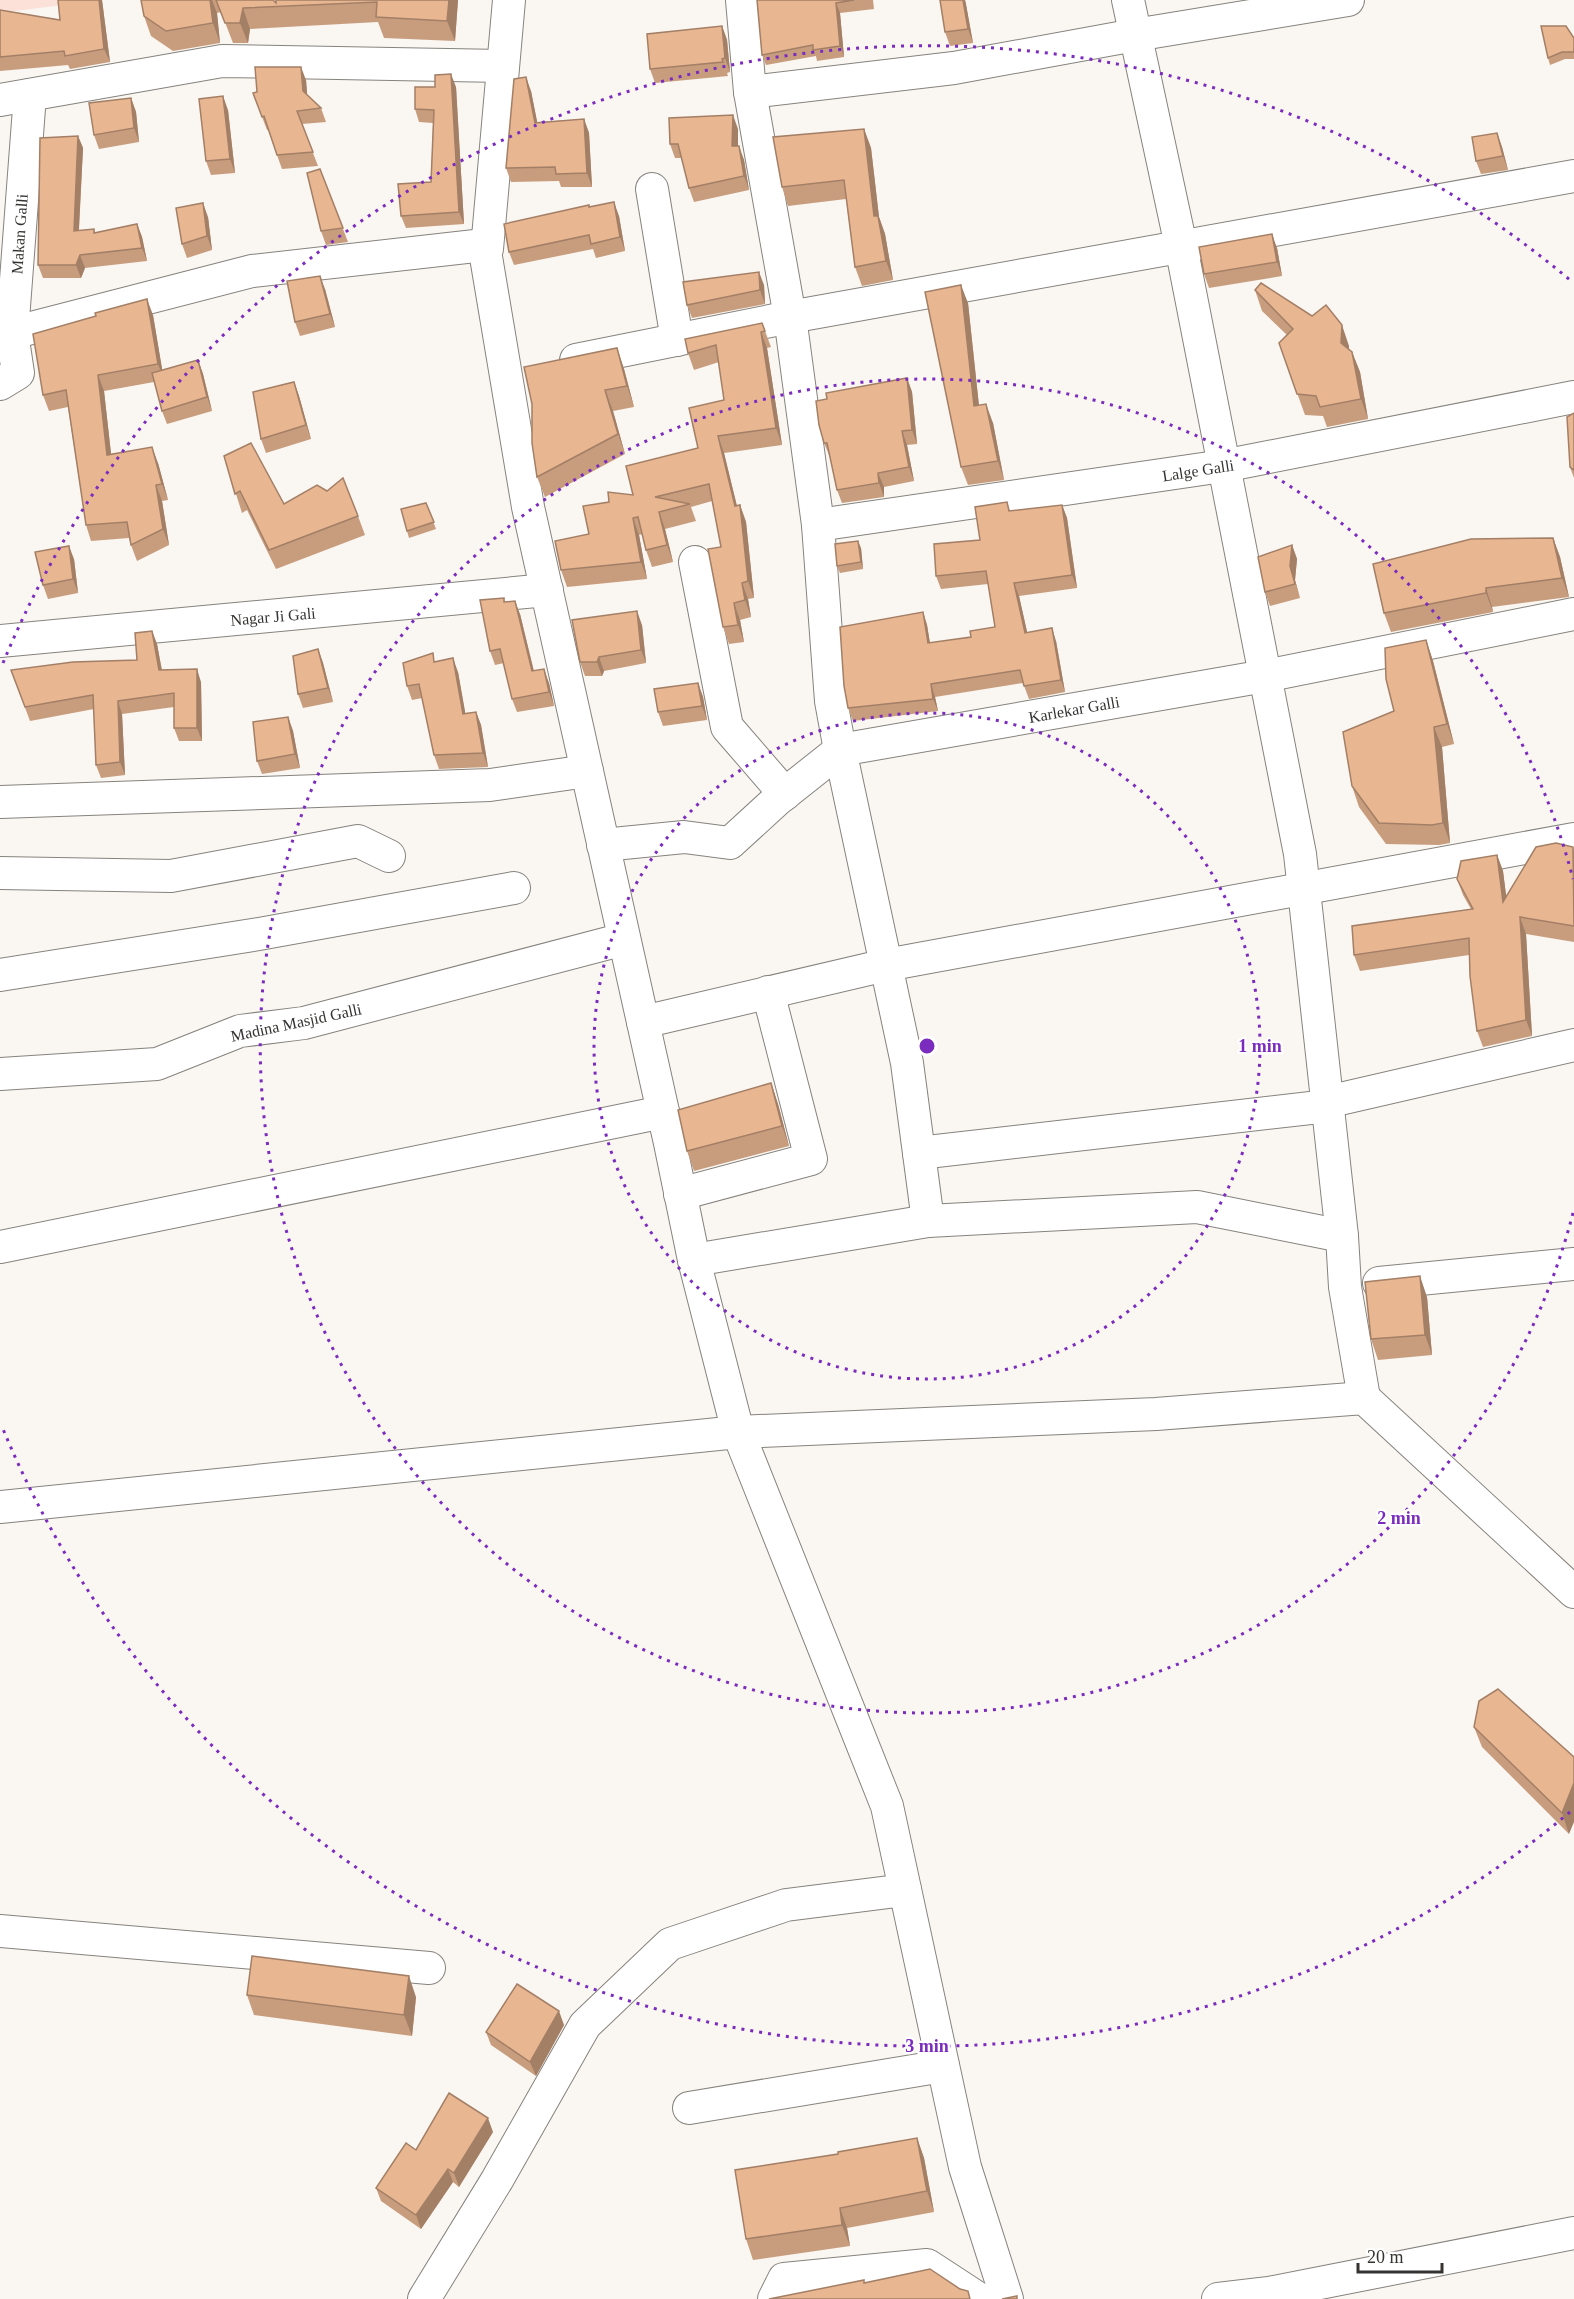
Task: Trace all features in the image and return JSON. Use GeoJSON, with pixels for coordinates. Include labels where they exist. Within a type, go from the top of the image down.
{"type":"FeatureCollection","features":[{"type":"Feature","properties":{"kind":"street"},"geometry":{"type":"LineString","coordinates":[[484,245],[487,249],[509,0]]}},
{"type":"Feature","properties":{"kind":"street"},"geometry":{"type":"LineString","coordinates":[[742,0],[750,92],[790,317],[818,525],[831,701],[907,1063],[928,1221]]}},
{"type":"Feature","properties":{"kind":"street"},"geometry":{"type":"LineString","coordinates":[[1128,0],[1181,246],[1300,854],[1342,1236],[1345,1287],[1364,1398],[1574,1592]]}},
{"type":"Feature","properties":{"kind":"street"},"geometry":{"type":"LineString","coordinates":[[750,92],[954,68],[1348,0]]}},
{"type":"Feature","properties":{"kind":"street"},"geometry":{"type":"LineString","coordinates":[[15,98],[222,61],[503,66]]}},
{"type":"Feature","properties":{"kind":"street","name":"Makan Galli"},"geometry":{"type":"LineString","coordinates":[[9,379],[12,333],[15,98]]}},
{"type":"Feature","properties":{"kind":"street"},"geometry":{"type":"LineString","coordinates":[[530,369],[790,317],[1574,176]]}},
{"type":"Feature","properties":{"kind":"street"},"geometry":{"type":"LineString","coordinates":[[652,189],[677,340]]}},
{"type":"Feature","properties":{"kind":"street"},"geometry":{"type":"LineString","coordinates":[[12,333],[252,271],[484,245]]}},
{"type":"Feature","properties":{"kind":"street"},"geometry":{"type":"LineString","coordinates":[[484,245],[530,369],[528,507],[694,1260],[738,1432],[887,1806],[965,2168],[1007,2299]]}},
{"type":"Feature","properties":{"kind":"street","name":"Lalge Galli"},"geometry":{"type":"LineString","coordinates":[[818,525],[1223,466],[1574,397]]}},
{"type":"Feature","properties":{"kind":"street"},"geometry":{"type":"LineString","coordinates":[[695,562],[727,727],[785,794]]}},
{"type":"Feature","properties":{"kind":"street","name":"Nagar Ji Gali"},"geometry":{"type":"LineString","coordinates":[[0,641],[547,590]]}},
{"type":"Feature","properties":{"kind":"street","name":"Karlekar Galli"},"geometry":{"type":"LineString","coordinates":[[603,844],[684,837],[730,843],[785,794],[840,750],[1265,676],[1574,614]]}},
{"type":"Feature","properties":{"kind":"street"},"geometry":{"type":"LineString","coordinates":[[0,802],[490,785],[587,771]]}},
{"type":"Feature","properties":{"kind":"street"},"geometry":{"type":"LineString","coordinates":[[643,1022],[886,965],[1574,839]]}},
{"type":"Feature","properties":{"kind":"street"},"geometry":{"type":"LineString","coordinates":[[0,873],[171,876],[358,841],[389,856]]}},
{"type":"Feature","properties":{"kind":"street"},"geometry":{"type":"LineString","coordinates":[[0,975],[260,934],[514,888]]}},
{"type":"Feature","properties":{"kind":"street","name":"Madina Masjid Galli"},"geometry":{"type":"LineString","coordinates":[[0,1074],[157,1064],[240,1031],[304,1023],[624,939]]}},
{"type":"Feature","properties":{"kind":"street"},"geometry":{"type":"LineString","coordinates":[[680,1194],[812,1159],[768,992]]}},
{"type":"Feature","properties":{"kind":"street"},"geometry":{"type":"LineString","coordinates":[[919,1153],[1328,1104],[1574,1045]]}},
{"type":"Feature","properties":{"kind":"street"},"geometry":{"type":"LineString","coordinates":[[0,1247],[663,1112]]}},
{"type":"Feature","properties":{"kind":"street"},"geometry":{"type":"LineString","coordinates":[[694,1260],[928,1221],[1197,1207],[1342,1236]]}},
{"type":"Feature","properties":{"kind":"street"},"geometry":{"type":"LineString","coordinates":[[1345,1287],[1574,1264]]}},
{"type":"Feature","properties":{"kind":"street"},"geometry":{"type":"LineString","coordinates":[[0,1507],[738,1432],[1156,1414],[1364,1398]]}},
{"type":"Feature","properties":{"kind":"street"},"geometry":{"type":"LineString","coordinates":[[424,2299],[498,2180],[585,2025],[670,1944],[786,1905],[905,1890]]}},
{"type":"Feature","properties":{"kind":"street"},"geometry":{"type":"LineString","coordinates":[[0,1931],[429,1968]]}},
{"type":"Feature","properties":{"kind":"street"},"geometry":{"type":"LineString","coordinates":[[689,2108],[943,2066]]}},
{"type":"Feature","properties":{"kind":"street"},"geometry":{"type":"LineString","coordinates":[[1218,2299],[1269,2293],[1574,2233]]}},
{"type":"Feature","properties":{"kind":"street"},"geometry":{"type":"LineString","coordinates":[[774,2299],[784,2279],[927,2265],[979,2299]]}},
{"type":"Feature","properties":{"kind":"shaded area"},"geometry":{"type":"Polygon","coordinates":[[[0,0],[101,0],[0,13],[0,0]]]}},
{"type":"Feature","properties":{"kind":"building"},"geometry":{"type":"Polygon","coordinates":[[[58,0],[99,0],[104,49],[65,56],[64,51],[0,57],[0,10],[60,20],[58,0]]]}},
{"type":"Feature","properties":{"kind":"building"},"geometry":{"type":"Polygon","coordinates":[[[141,0],[210,0],[213,23],[166,31],[144,16],[141,0]]]}},
{"type":"Feature","properties":{"kind":"building"},"geometry":{"type":"Polygon","coordinates":[[[216,0],[273,0],[276,3],[276,0],[449,0],[447,21],[376,17],[377,2],[243,8],[240,23],[225,23],[216,0]]]}},
{"type":"Feature","properties":{"kind":"building"},"geometry":{"type":"Polygon","coordinates":[[[757,0],[854,0],[836,3],[840,46],[813,50],[813,45],[762,55],[757,0]]]}},
{"type":"Feature","properties":{"kind":"building"},"geometry":{"type":"Polygon","coordinates":[[[940,0],[963,0],[968,29],[945,32],[940,0]]]}},
{"type":"Feature","properties":{"kind":"building"},"geometry":{"type":"Polygon","coordinates":[[[722,26],[725,58],[722,59],[723,62],[650,69],[647,34],[722,26]]]}},
{"type":"Feature","properties":{"kind":"building"},"geometry":{"type":"Polygon","coordinates":[[[1541,26],[1566,26],[1574,38],[1574,52],[1562,52],[1548,58],[1541,26]]]}},
{"type":"Feature","properties":{"kind":"building"},"geometry":{"type":"Polygon","coordinates":[[[255,67],[301,67],[303,91],[321,108],[297,111],[313,152],[277,155],[264,116],[262,117],[253,93],[257,92],[255,67]]]}},
{"type":"Feature","properties":{"kind":"building"},"geometry":{"type":"Polygon","coordinates":[[[451,74],[459,212],[401,216],[398,184],[431,182],[434,110],[415,109],[415,87],[435,87],[435,75],[451,74]]]}},
{"type":"Feature","properties":{"kind":"building"},"geometry":{"type":"Polygon","coordinates":[[[526,77],[535,123],[584,119],[587,173],[556,174],[555,167],[506,168],[514,79],[526,77]]]}},
{"type":"Feature","properties":{"kind":"building"},"geometry":{"type":"Polygon","coordinates":[[[223,96],[230,159],[206,161],[199,99],[223,96]]]}},
{"type":"Feature","properties":{"kind":"building"},"geometry":{"type":"Polygon","coordinates":[[[131,98],[134,128],[94,135],[89,103],[131,98]]]}},
{"type":"Feature","properties":{"kind":"building"},"geometry":{"type":"Polygon","coordinates":[[[733,115],[732,146],[739,146],[744,176],[689,188],[678,144],[670,144],[669,118],[733,115]]]}},
{"type":"Feature","properties":{"kind":"building"},"geometry":{"type":"Polygon","coordinates":[[[864,129],[874,216],[878,216],[886,261],[855,267],[844,180],[782,187],[773,137],[864,129]]]}},
{"type":"Feature","properties":{"kind":"building"},"geometry":{"type":"Polygon","coordinates":[[[1497,133],[1503,156],[1476,161],[1472,137],[1497,133]]]}},
{"type":"Feature","properties":{"kind":"building"},"geometry":{"type":"Polygon","coordinates":[[[78,136],[74,231],[94,229],[94,233],[137,224],[142,248],[80,255],[76,265],[38,265],[40,138],[78,136]]]}},
{"type":"Feature","properties":{"kind":"building"},"geometry":{"type":"Polygon","coordinates":[[[320,169],[343,228],[321,231],[307,173],[320,169]]]}},
{"type":"Feature","properties":{"kind":"building"},"geometry":{"type":"Polygon","coordinates":[[[614,202],[620,237],[591,244],[589,235],[509,252],[504,224],[589,205],[589,207],[614,202]]]}},
{"type":"Feature","properties":{"kind":"building"},"geometry":{"type":"Polygon","coordinates":[[[203,203],[207,236],[182,244],[176,208],[203,203]]]}},
{"type":"Feature","properties":{"kind":"building"},"geometry":{"type":"Polygon","coordinates":[[[1272,234],[1277,262],[1204,274],[1199,247],[1272,234]]]}},
{"type":"Feature","properties":{"kind":"building"},"geometry":{"type":"Polygon","coordinates":[[[759,272],[760,290],[687,305],[683,282],[759,272]]]}},
{"type":"Feature","properties":{"kind":"building"},"geometry":{"type":"Polygon","coordinates":[[[320,276],[330,314],[295,322],[287,281],[320,276]]]}},
{"type":"Feature","properties":{"kind":"building"},"geometry":{"type":"Polygon","coordinates":[[[1261,283],[1312,316],[1326,305],[1342,325],[1341,343],[1352,352],[1361,399],[1320,407],[1316,396],[1297,394],[1279,343],[1293,329],[1255,290],[1261,283]]]}},
{"type":"Feature","properties":{"kind":"building"},"geometry":{"type":"Polygon","coordinates":[[[961,285],[974,406],[986,404],[998,461],[961,467],[925,292],[961,285]]]}},
{"type":"Feature","properties":{"kind":"building"},"geometry":{"type":"Polygon","coordinates":[[[147,299],[158,364],[98,375],[107,455],[152,447],[162,484],[156,485],[163,529],[131,545],[127,522],[86,525],[66,390],[43,395],[33,334],[96,316],[95,313],[147,299]]]}},
{"type":"Feature","properties":{"kind":"building"},"geometry":{"type":"Polygon","coordinates":[[[762,323],[765,331],[761,332],[776,428],[718,436],[735,506],[740,505],[748,581],[742,583],[745,600],[734,603],[738,625],[723,627],[708,549],[721,547],[709,484],[655,497],[690,504],[659,512],[667,545],[646,550],[638,517],[633,518],[641,562],[561,570],[555,541],[589,534],[583,506],[609,502],[608,492],[633,495],[626,466],[698,448],[689,408],[724,400],[716,345],[688,353],[685,339],[762,323]]]}},
{"type":"Feature","properties":{"kind":"building"},"geometry":{"type":"Polygon","coordinates":[[[617,348],[627,386],[605,390],[618,434],[537,477],[532,443],[532,404],[524,367],[617,348]]]}},
{"type":"Feature","properties":{"kind":"building"},"geometry":{"type":"Polygon","coordinates":[[[198,360],[207,397],[162,411],[152,373],[198,360]]]}},
{"type":"Feature","properties":{"kind":"building"},"geometry":{"type":"Polygon","coordinates":[[[907,378],[912,430],[902,431],[909,467],[878,473],[879,483],[837,490],[827,443],[824,443],[819,425],[816,401],[827,399],[826,393],[907,378]]]}},
{"type":"Feature","properties":{"kind":"building"},"geometry":{"type":"Polygon","coordinates":[[[294,382],[306,425],[261,439],[253,392],[294,382]]]}},
{"type":"Feature","properties":{"kind":"building"},"geometry":{"type":"Polygon","coordinates":[[[1574,413],[1574,470],[1570,467],[1567,417],[1574,413]]]}},
{"type":"Feature","properties":{"kind":"building"},"geometry":{"type":"Polygon","coordinates":[[[251,443],[284,504],[317,485],[327,491],[343,478],[358,516],[269,550],[240,491],[235,494],[224,456],[251,443]]]}},
{"type":"Feature","properties":{"kind":"building"},"geometry":{"type":"Polygon","coordinates":[[[1007,502],[1009,511],[1062,505],[1072,575],[1014,583],[1025,633],[1052,628],[1061,680],[1024,686],[1020,670],[931,684],[933,699],[848,708],[844,686],[840,627],[923,612],[928,643],[971,637],[970,631],[995,627],[986,571],[936,576],[934,544],[980,540],[975,507],[1007,502]]]}},
{"type":"Feature","properties":{"kind":"building"},"geometry":{"type":"Polygon","coordinates":[[[426,503],[434,522],[407,531],[401,509],[426,503]]]}},
{"type":"Feature","properties":{"kind":"building"},"geometry":{"type":"Polygon","coordinates":[[[1553,538],[1562,578],[1486,588],[1486,593],[1384,613],[1373,564],[1471,539],[1553,538]]]}},
{"type":"Feature","properties":{"kind":"building"},"geometry":{"type":"Polygon","coordinates":[[[858,541],[861,562],[837,566],[835,544],[858,541]]]}},
{"type":"Feature","properties":{"kind":"building"},"geometry":{"type":"Polygon","coordinates":[[[1292,545],[1290,566],[1295,584],[1265,592],[1258,557],[1292,545]]]}},
{"type":"Feature","properties":{"kind":"building"},"geometry":{"type":"Polygon","coordinates":[[[69,546],[73,579],[43,585],[35,552],[69,546]]]}},
{"type":"Feature","properties":{"kind":"building"},"geometry":{"type":"Polygon","coordinates":[[[504,598],[504,602],[515,601],[532,671],[544,669],[549,692],[512,699],[500,649],[490,651],[480,600],[504,598]]]}},
{"type":"Feature","properties":{"kind":"building"},"geometry":{"type":"Polygon","coordinates":[[[637,611],[641,650],[599,657],[597,662],[580,662],[572,620],[637,611]]]}},
{"type":"Feature","properties":{"kind":"building"},"geometry":{"type":"Polygon","coordinates":[[[152,631],[159,670],[197,669],[197,728],[174,728],[174,693],[118,701],[120,762],[96,765],[93,695],[25,707],[11,670],[73,662],[137,660],[135,633],[152,631]]]}},
{"type":"Feature","properties":{"kind":"building"},"geometry":{"type":"Polygon","coordinates":[[[1426,640],[1447,724],[1434,727],[1443,823],[1432,825],[1379,823],[1352,786],[1343,732],[1394,711],[1386,679],[1385,648],[1426,640]]]}},
{"type":"Feature","properties":{"kind":"building"},"geometry":{"type":"Polygon","coordinates":[[[318,649],[328,688],[298,694],[293,656],[318,649]]]}},
{"type":"Feature","properties":{"kind":"building"},"geometry":{"type":"Polygon","coordinates":[[[433,653],[434,662],[453,658],[463,714],[476,712],[483,753],[434,755],[419,684],[407,686],[403,663],[433,653]]]}},
{"type":"Feature","properties":{"kind":"building"},"geometry":{"type":"Polygon","coordinates":[[[698,683],[702,706],[658,712],[654,689],[698,683]]]}},
{"type":"Feature","properties":{"kind":"building"},"geometry":{"type":"Polygon","coordinates":[[[288,717],[295,754],[257,761],[253,722],[288,717]]]}},
{"type":"Feature","properties":{"kind":"building"},"geometry":{"type":"Polygon","coordinates":[[[1556,843],[1573,847],[1574,926],[1520,917],[1526,1020],[1477,1031],[1470,976],[1469,938],[1354,955],[1352,926],[1473,909],[1457,879],[1461,861],[1497,855],[1503,902],[1536,847],[1556,843]]]}},
{"type":"Feature","properties":{"kind":"building"},"geometry":{"type":"Polygon","coordinates":[[[771,1083],[782,1126],[687,1151],[678,1110],[771,1083]]]}},
{"type":"Feature","properties":{"kind":"building"},"geometry":{"type":"Polygon","coordinates":[[[1420,1276],[1425,1335],[1371,1339],[1365,1282],[1420,1276]]]}},
{"type":"Feature","properties":{"kind":"building"},"geometry":{"type":"Polygon","coordinates":[[[1498,1689],[1574,1757],[1574,1783],[1562,1813],[1474,1727],[1479,1701],[1498,1689]]]}},
{"type":"Feature","properties":{"kind":"building"},"geometry":{"type":"Polygon","coordinates":[[[252,1956],[409,1976],[404,2015],[247,1995],[252,1956]]]}},
{"type":"Feature","properties":{"kind":"building"},"geometry":{"type":"Polygon","coordinates":[[[517,1984],[559,2011],[530,2062],[486,2032],[517,1984]]]}},
{"type":"Feature","properties":{"kind":"building"},"geometry":{"type":"Polygon","coordinates":[[[449,2093],[488,2118],[454,2173],[448,2169],[416,2215],[376,2188],[406,2143],[416,2150],[449,2093]]]}},
{"type":"Feature","properties":{"kind":"building"},"geometry":{"type":"Polygon","coordinates":[[[917,2138],[927,2191],[840,2208],[842,2225],[746,2239],[735,2170],[838,2154],[838,2152],[917,2138]]]}},
{"type":"Feature","properties":{"kind":"building"},"geometry":{"type":"Polygon","coordinates":[[[930,2269],[960,2289],[968,2291],[970,2299],[769,2299],[864,2280],[864,2283],[930,2269]]]}}]}
